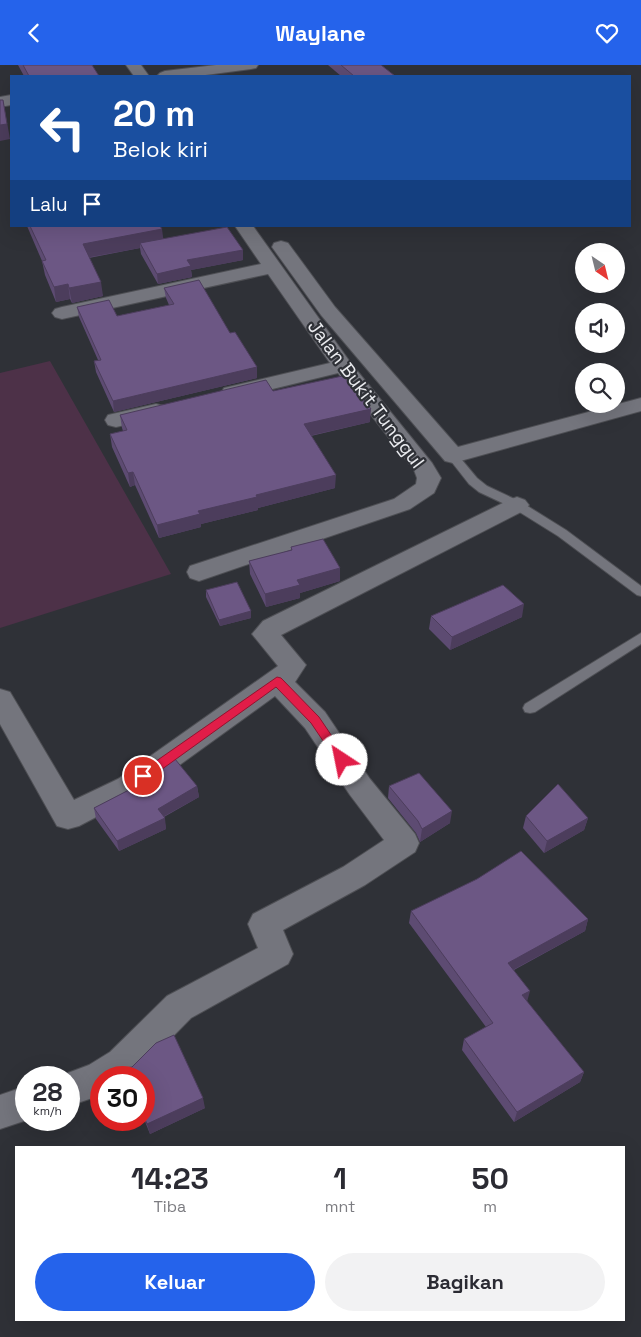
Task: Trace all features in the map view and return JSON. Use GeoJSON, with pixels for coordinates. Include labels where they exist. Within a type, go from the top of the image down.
{"type":"FeatureCollection","features":[{"type":"Feature","properties":{"kind":"street"},"geometry":{"type":"LineString","coordinates":[[173,75],[251,65]]}},
{"type":"Feature","properties":{"kind":"street","name":"Jalan Bukit Tunggul"},"geometry":{"type":"LineString","coordinates":[[199,572],[402,504],[426,488],[429,478],[424,468],[342,366],[245,227]]}},
{"type":"Feature","properties":{"kind":"street"},"geometry":{"type":"LineString","coordinates":[[266,227],[328,311],[453,456],[641,404]]}},
{"type":"Feature","properties":{"kind":"street"},"geometry":{"type":"LineString","coordinates":[[62,313],[272,267]]}},
{"type":"Feature","properties":{"kind":"street"},"geometry":{"type":"LineString","coordinates":[[210,398],[342,366]]}},
{"type":"Feature","properties":{"kind":"street"},"geometry":{"type":"LineString","coordinates":[[116,420],[172,407]]}},
{"type":"Feature","properties":{"kind":"street"},"geometry":{"type":"LineString","coordinates":[[0,699],[68,817],[128,787],[288,673],[293,665],[265,634],[272,628],[517,505]]}},
{"type":"Feature","properties":{"kind":"street"},"geometry":{"type":"LineString","coordinates":[[119,1066],[179,1007],[277,954],[264,924],[354,876],[404,843],[360,787],[315,720],[277,681]]}},
{"type":"Feature","properties":{"kind":"street"},"geometry":{"type":"LineString","coordinates":[[0,1112],[15,1107]]}},
{"type":"Feature","properties":{"kind":"lane"},"geometry":{"type":"LineString","coordinates":[[453,456],[473,481],[483,489],[517,505],[577,543],[641,592]]}},
{"type":"Feature","properties":{"kind":"lane"},"geometry":{"type":"LineString","coordinates":[[530,708],[641,638]]}},
{"type":"Feature","properties":{"kind":"shaded area"},"geometry":{"type":"Polygon","coordinates":[[[50,361],[171,574],[0,628],[0,373],[50,361]]]}},
{"type":"Feature","properties":{"kind":"building"},"geometry":{"type":"Polygon","coordinates":[[[23,65],[92,65],[98,75],[28,75],[23,65]]]}},
{"type":"Feature","properties":{"kind":"building"},"geometry":{"type":"Polygon","coordinates":[[[341,65],[381,65],[394,75],[353,75],[341,65]]]}},
{"type":"Feature","properties":{"kind":"building"},"geometry":{"type":"Polygon","coordinates":[[[0,100],[3,100],[7,124],[0,125],[0,100]]]}},
{"type":"Feature","properties":{"kind":"building"},"geometry":{"type":"Polygon","coordinates":[[[30,227],[161,227],[162,229],[83,244],[101,282],[69,288],[68,284],[54,287],[42,261],[46,260],[30,227]]]}},
{"type":"Feature","properties":{"kind":"building"},"geometry":{"type":"Polygon","coordinates":[[[227,227],[243,250],[187,260],[191,266],[157,274],[140,243],[227,227]]]}},
{"type":"Feature","properties":{"kind":"building"},"geometry":{"type":"Polygon","coordinates":[[[199,280],[230,333],[235,332],[257,367],[113,401],[94,361],[101,360],[77,307],[109,300],[117,316],[174,304],[164,288],[199,280]]]}},
{"type":"Feature","properties":{"kind":"building"},"geometry":{"type":"Polygon","coordinates":[[[347,375],[371,409],[304,424],[336,475],[198,511],[200,514],[157,525],[133,472],[128,473],[110,434],[127,430],[120,415],[266,380],[273,391],[347,375]]]}},
{"type":"Feature","properties":{"kind":"building"},"geometry":{"type":"Polygon","coordinates":[[[323,539],[340,568],[297,580],[300,585],[265,594],[249,561],[292,550],[291,547],[323,539]]]}},
{"type":"Feature","properties":{"kind":"building"},"geometry":{"type":"Polygon","coordinates":[[[237,582],[251,611],[219,620],[206,590],[237,582]]]}},
{"type":"Feature","properties":{"kind":"building"},"geometry":{"type":"Polygon","coordinates":[[[503,585],[524,604],[452,637],[431,616],[503,585]]]}},
{"type":"Feature","properties":{"kind":"building"},"geometry":{"type":"Polygon","coordinates":[[[175,759],[197,786],[158,809],[165,818],[117,841],[94,808],[156,776],[154,774],[175,759]]]}},
{"type":"Feature","properties":{"kind":"building"},"geometry":{"type":"Polygon","coordinates":[[[419,773],[452,811],[422,829],[418,821],[389,786],[419,773]]]}},
{"type":"Feature","properties":{"kind":"building"},"geometry":{"type":"Polygon","coordinates":[[[558,784],[588,818],[547,841],[526,816],[558,784]]]}},
{"type":"Feature","properties":{"kind":"building"},"geometry":{"type":"Polygon","coordinates":[[[521,851],[588,919],[508,963],[530,991],[522,995],[584,1072],[517,1112],[464,1039],[493,1023],[411,911],[477,879],[521,851]]]}},
{"type":"Feature","properties":{"kind":"building"},"geometry":{"type":"Polygon","coordinates":[[[174,1035],[203,1098],[155,1120],[155,1066],[133,1066],[156,1043],[174,1035]]]}},
{"type":"Feature","properties":{"kind":"route"},"geometry":{"type":"LineString","coordinates":[[143,776],[277,681],[315,720],[342,760]]}}]}
